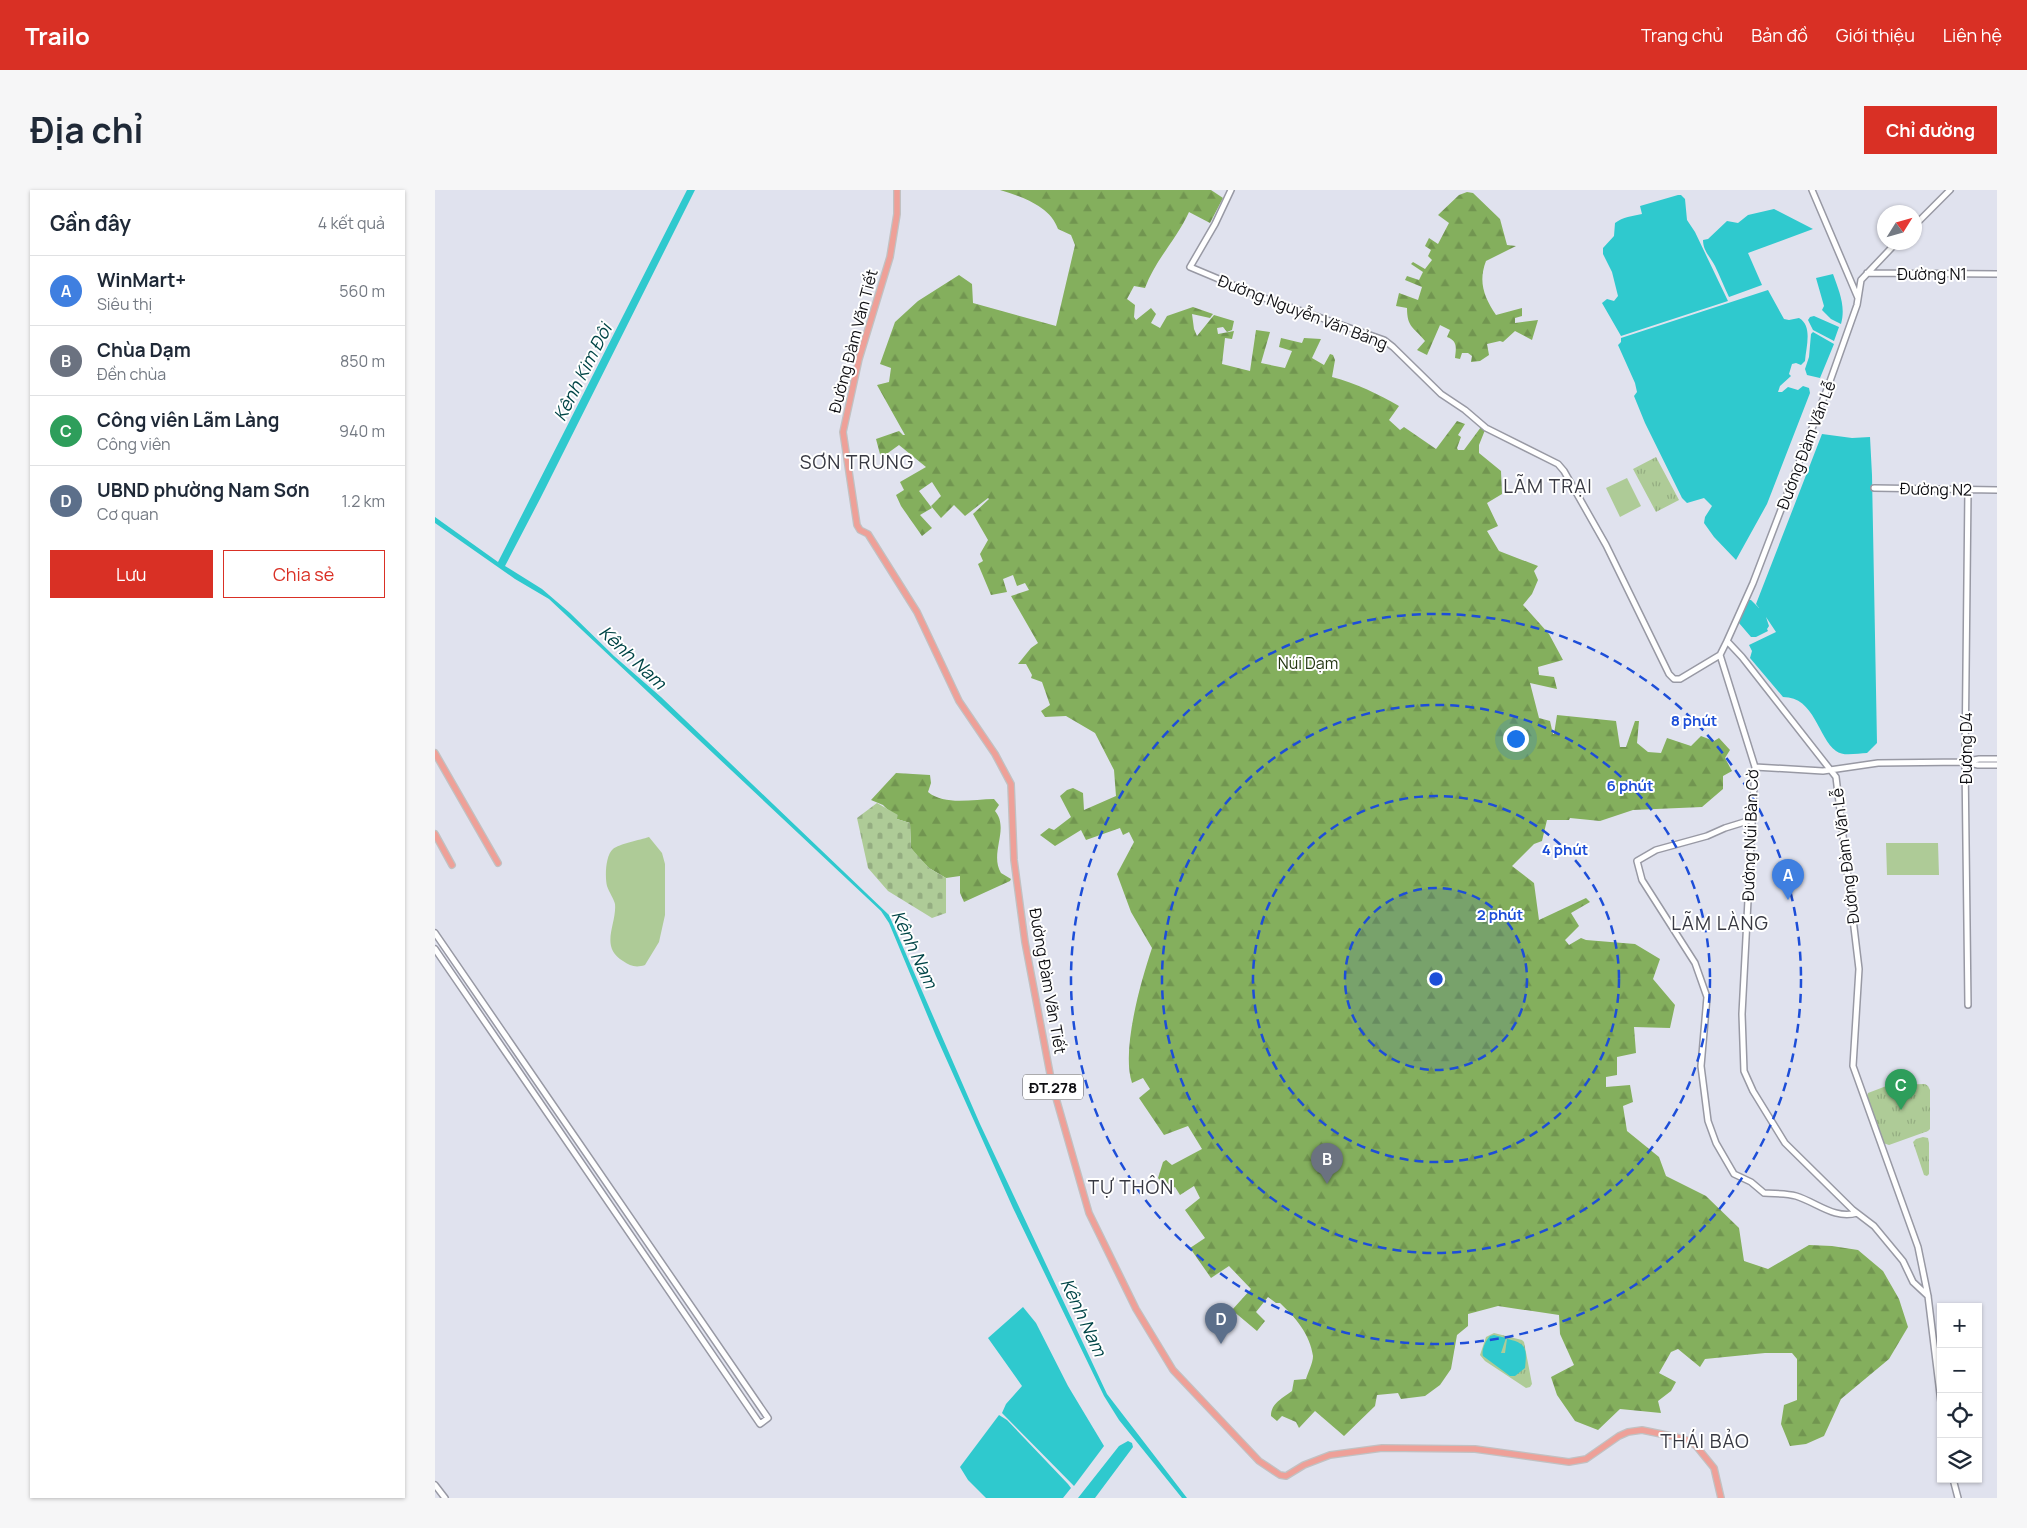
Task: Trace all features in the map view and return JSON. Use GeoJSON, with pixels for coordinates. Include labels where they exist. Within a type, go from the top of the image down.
{"type":"FeatureCollection","features":[{"type":"Feature","properties":{"kind":"main road","name":"Đường Đàm Văn Tiết"},"geometry":{"type":"LineString","coordinates":[[897,190],[897,214],[891,258],[859,359],[843,432],[857,525],[862,532],[868,534],[917,612],[959,701],[995,754],[1011,784],[1014,860],[1025,942],[1052,1084],[1089,1213],[1136,1309],[1173,1370],[1254,1455],[1280,1475],[1286,1476],[1304,1465],[1330,1455],[1382,1448],[1475,1449],[1569,1462],[1586,1459],[1614,1439],[1628,1432],[1642,1430],[1690,1441],[1697,1447],[1716,1473],[1721,1498]]}},
{"type":"Feature","properties":{"kind":"main road"},"geometry":{"type":"LineString","coordinates":[[435,754],[498,863]]}},
{"type":"Feature","properties":{"kind":"main road"},"geometry":{"type":"LineString","coordinates":[[435,834],[452,865]]}},
{"type":"Feature","properties":{"kind":"street","name":"Đường Nguyễn Văn Bảng"},"geometry":{"type":"LineString","coordinates":[[1231,190],[1215,224],[1190,267],[1264,298],[1384,340],[1441,394],[1465,410],[1486,428],[1558,464],[1564,470],[1606,546],[1669,674],[1675,679],[1680,679],[1720,654]]}},
{"type":"Feature","properties":{"kind":"street"},"geometry":{"type":"LineString","coordinates":[[1813,190],[1859,298]]}},
{"type":"Feature","properties":{"kind":"street"},"geometry":{"type":"LineString","coordinates":[[1922,218],[1949,190]]}},
{"type":"Feature","properties":{"kind":"street"},"geometry":{"type":"LineString","coordinates":[[1867,273],[1889,250]]}},
{"type":"Feature","properties":{"kind":"street","name":"Đường Đàm Văn Lễ"},"geometry":{"type":"LineString","coordinates":[[1867,273],[1860,285],[1859,298],[1829,384],[1753,583],[1727,641],[1742,657],[1836,777],[1859,969],[1853,1066],[1917,1247],[1928,1296],[1940,1393]]}},
{"type":"Feature","properties":{"kind":"street","name":"Đường N1"},"geometry":{"type":"LineString","coordinates":[[1867,273],[1997,274]]}},
{"type":"Feature","properties":{"kind":"street","name":"Đường N2"},"geometry":{"type":"LineString","coordinates":[[1874,488],[1997,490]]}},
{"type":"Feature","properties":{"kind":"street","name":"Đường D4"},"geometry":{"type":"LineString","coordinates":[[1968,490],[1965,762],[1968,1006]]}},
{"type":"Feature","properties":{"kind":"street"},"geometry":{"type":"LineString","coordinates":[[1720,654],[1727,641]]}},
{"type":"Feature","properties":{"kind":"street","name":"Đường Núi Bàn Cờ"},"geometry":{"type":"LineString","coordinates":[[1720,654],[1755,767],[1742,1014],[1744,1072],[1753,1091],[1785,1143],[1857,1213],[1874,1226],[1903,1261],[1913,1282],[1928,1296]]}},
{"type":"Feature","properties":{"kind":"street"},"geometry":{"type":"LineString","coordinates":[[1755,767],[1832,770],[1878,763],[1965,762],[1979,759],[1997,759]]}},
{"type":"Feature","properties":{"kind":"street"},"geometry":{"type":"LineString","coordinates":[[1965,762],[1978,765],[1997,765]]}},
{"type":"Feature","properties":{"kind":"street"},"geometry":{"type":"LineString","coordinates":[[1751,820],[1698,839],[1656,850],[1637,861],[1642,880],[1695,963],[1707,997],[1701,1066],[1704,1098],[1708,1121],[1716,1143],[1734,1174],[1751,1182],[1764,1194],[1785,1193],[1798,1196],[1848,1216],[1857,1213]]}},
{"type":"Feature","properties":{"kind":"street"},"geometry":{"type":"LineString","coordinates":[[435,933],[768,1418],[760,1424],[435,949]]}},
{"type":"Feature","properties":{"kind":"street"},"geometry":{"type":"LineString","coordinates":[[566,1143],[575,1137]]}},
{"type":"Feature","properties":{"kind":"street"},"geometry":{"type":"LineString","coordinates":[[1954,1483],[1958,1498]]}},
{"type":"Feature","properties":{"kind":"street"},"geometry":{"type":"LineString","coordinates":[[435,1485],[445,1498]]}},
{"type":"Feature","properties":{"kind":"green space","name":"Núi Dạm"},"geometry":{"type":"Polygon","coordinates":[[[1000,190],[1211,190],[1223,198],[1210,223],[1189,212],[1154,268],[1145,288],[1134,286],[1127,299],[1135,305],[1134,317],[1136,320],[1151,308],[1156,314],[1151,323],[1160,328],[1167,316],[1193,307],[1213,314],[1210,318],[1192,314],[1197,336],[1214,315],[1234,321],[1232,330],[1227,332],[1223,327],[1217,328],[1218,334],[1234,331],[1232,339],[1225,338],[1222,364],[1250,371],[1256,330],[1270,332],[1261,363],[1285,368],[1292,351],[1279,347],[1281,338],[1302,343],[1304,338],[1321,339],[1312,358],[1324,365],[1330,354],[1333,355],[1335,360],[1332,377],[1367,389],[1399,406],[1389,420],[1400,430],[1404,427],[1436,449],[1457,421],[1465,424],[1458,435],[1461,437],[1457,448],[1458,450],[1464,450],[1481,427],[1485,430],[1479,445],[1479,453],[1501,471],[1502,494],[1487,503],[1498,526],[1487,531],[1499,551],[1538,566],[1534,571],[1538,580],[1532,594],[1523,605],[1549,634],[1563,660],[1538,667],[1539,675],[1554,677],[1557,689],[1530,683],[1539,718],[1550,721],[1553,734],[1557,715],[1616,721],[1620,747],[1626,747],[1635,721],[1639,721],[1637,743],[1648,752],[1661,753],[1667,738],[1691,746],[1701,736],[1714,741],[1719,738],[1730,750],[1725,758],[1732,771],[1723,776],[1723,789],[1702,807],[1633,810],[1600,821],[1570,818],[1569,820],[1547,820],[1542,841],[1534,844],[1512,866],[1534,883],[1539,920],[1586,898],[1590,902],[1571,913],[1579,926],[1565,940],[1569,945],[1581,938],[1635,944],[1660,959],[1653,979],[1675,1005],[1670,1028],[1634,1027],[1636,1053],[1617,1057],[1617,1075],[1606,1077],[1606,1087],[1630,1085],[1633,1102],[1623,1106],[1627,1131],[1659,1157],[1666,1176],[1706,1196],[1739,1228],[1744,1261],[1768,1269],[1809,1245],[1858,1250],[1883,1271],[1899,1299],[1908,1327],[1889,1359],[1841,1399],[1824,1436],[1806,1444],[1790,1446],[1781,1424],[1784,1405],[1797,1400],[1797,1359],[1792,1353],[1765,1353],[1705,1359],[1700,1367],[1678,1349],[1671,1352],[1659,1373],[1676,1382],[1671,1391],[1658,1401],[1661,1413],[1620,1409],[1598,1430],[1575,1421],[1557,1395],[1551,1377],[1574,1365],[1560,1334],[1559,1315],[1498,1306],[1468,1314],[1468,1326],[1457,1335],[1451,1369],[1440,1385],[1425,1396],[1401,1399],[1398,1393],[1377,1395],[1375,1406],[1344,1436],[1315,1411],[1299,1428],[1296,1422],[1282,1416],[1277,1421],[1271,1416],[1275,1404],[1292,1391],[1294,1380],[1306,1379],[1313,1356],[1309,1340],[1291,1314],[1280,1303],[1276,1303],[1268,1297],[1256,1312],[1265,1321],[1257,1331],[1232,1310],[1251,1289],[1229,1266],[1211,1278],[1190,1248],[1205,1238],[1185,1210],[1200,1198],[1194,1186],[1180,1195],[1175,1187],[1168,1190],[1158,1178],[1163,1162],[1166,1160],[1172,1165],[1202,1149],[1188,1126],[1164,1135],[1139,1098],[1150,1089],[1143,1078],[1132,1083],[1129,1069],[1131,1034],[1138,997],[1152,948],[1131,912],[1117,874],[1134,842],[1129,832],[1123,835],[1120,828],[1086,840],[1081,830],[1055,846],[1040,835],[1049,828],[1054,830],[1071,817],[1060,796],[1067,790],[1073,788],[1083,793],[1084,810],[1116,796],[1114,770],[1095,733],[1066,716],[1045,717],[1041,711],[1050,705],[1042,682],[1031,678],[1032,675],[1026,664],[1018,664],[1031,648],[1038,643],[1011,596],[1029,590],[1025,583],[1017,586],[1013,575],[1003,579],[1007,592],[991,595],[978,564],[983,561],[980,554],[988,540],[973,514],[989,499],[965,516],[954,505],[941,518],[931,506],[941,496],[932,482],[919,491],[932,508],[920,515],[932,528],[922,536],[901,506],[896,495],[904,490],[900,482],[926,467],[899,445],[881,458],[876,439],[899,431],[905,435],[877,385],[889,382],[891,368],[880,364],[895,322],[918,301],[959,275],[972,284],[973,303],[1056,326],[1075,245],[1071,235],[1058,229],[1049,214],[1042,208],[1000,190]]]}},
{"type":"Feature","properties":{"kind":"green space"},"geometry":{"type":"Polygon","coordinates":[[[1467,192],[1473,193],[1500,219],[1507,245],[1516,246],[1486,261],[1482,283],[1485,296],[1496,315],[1522,308],[1522,316],[1515,318],[1515,323],[1538,320],[1532,340],[1515,331],[1503,342],[1487,344],[1489,355],[1480,361],[1471,362],[1472,356],[1468,353],[1462,353],[1460,359],[1455,358],[1455,343],[1447,337],[1450,330],[1440,325],[1427,355],[1417,350],[1425,341],[1410,324],[1407,308],[1396,306],[1399,293],[1418,300],[1422,287],[1405,280],[1407,276],[1419,280],[1423,272],[1411,264],[1413,262],[1425,269],[1432,260],[1428,256],[1431,250],[1425,246],[1429,238],[1438,244],[1449,223],[1438,215],[1459,195],[1467,192]]]}},
{"type":"Feature","properties":{"kind":"green space"},"geometry":{"type":"Polygon","coordinates":[[[1656,457],[1679,500],[1656,512],[1633,469],[1656,457]]]}},
{"type":"Feature","properties":{"kind":"green space"},"geometry":{"type":"Polygon","coordinates":[[[1627,478],[1641,506],[1620,517],[1606,488],[1627,478]]]}},
{"type":"Feature","properties":{"kind":"green space"},"geometry":{"type":"Polygon","coordinates":[[[896,773],[930,775],[931,783],[928,792],[943,799],[959,801],[994,799],[999,805],[995,811],[1001,825],[997,857],[998,865],[1001,873],[1011,879],[1010,881],[964,902],[960,893],[960,876],[946,878],[929,868],[911,848],[910,823],[897,819],[883,805],[871,800],[896,773]]]}},
{"type":"Feature","properties":{"kind":"green space"},"geometry":{"type":"Polygon","coordinates":[[[877,803],[898,815],[897,819],[910,823],[911,848],[929,868],[946,878],[946,913],[932,918],[888,891],[868,868],[857,818],[877,803]]]}},
{"type":"Feature","properties":{"kind":"green space"},"geometry":{"type":"Polygon","coordinates":[[[649,837],[662,853],[665,864],[665,915],[659,942],[645,965],[636,966],[623,961],[612,949],[610,942],[615,904],[607,886],[606,867],[608,857],[613,849],[649,837]]]}},
{"type":"Feature","properties":{"kind":"green space"},"geometry":{"type":"Polygon","coordinates":[[[1886,843],[1938,843],[1939,875],[1887,875],[1886,843]]]}},
{"type":"Feature","properties":{"kind":"green space"},"geometry":{"type":"Polygon","coordinates":[[[1925,1084],[1928,1086],[1930,1090],[1930,1129],[1928,1131],[1889,1145],[1883,1143],[1867,1096],[1868,1093],[1889,1085],[1925,1084]]]}},
{"type":"Feature","properties":{"kind":"green space"},"geometry":{"type":"Polygon","coordinates":[[[1923,1137],[1928,1138],[1929,1143],[1929,1174],[1927,1176],[1924,1175],[1913,1142],[1923,1137]]]}},
{"type":"Feature","properties":{"kind":"green space"},"geometry":{"type":"Polygon","coordinates":[[[1494,1333],[1524,1342],[1532,1384],[1530,1387],[1526,1388],[1485,1361],[1480,1355],[1486,1337],[1494,1333]]]}},
{"type":"Feature","properties":{"kind":"water"},"geometry":{"type":"Polygon","coordinates":[[[687,190],[695,190],[505,566],[542,589],[570,613],[614,656],[661,697],[889,915],[980,1124],[1107,1394],[1187,1498],[1182,1498],[1119,1420],[1104,1396],[1013,1208],[936,1036],[889,923],[881,911],[549,599],[515,579],[435,523],[435,517],[498,562],[687,190]]]}},
{"type":"Feature","properties":{"kind":"water"},"geometry":{"type":"Polygon","coordinates":[[[1678,195],[1685,199],[1687,220],[1695,232],[1728,301],[1621,336],[1602,303],[1607,299],[1614,301],[1618,296],[1612,272],[1603,254],[1603,248],[1614,236],[1615,223],[1624,218],[1642,214],[1640,206],[1678,195]]]}},
{"type":"Feature","properties":{"kind":"water"},"geometry":{"type":"Polygon","coordinates":[[[1774,209],[1813,229],[1748,253],[1762,285],[1729,297],[1706,251],[1703,240],[1708,239],[1727,221],[1738,223],[1748,215],[1774,209]]]}},
{"type":"Feature","properties":{"kind":"water"},"geometry":{"type":"Polygon","coordinates":[[[1833,274],[1843,311],[1841,324],[1831,319],[1822,310],[1824,306],[1816,278],[1833,274]]]}},
{"type":"Feature","properties":{"kind":"water"},"geometry":{"type":"Polygon","coordinates":[[[1768,290],[1784,319],[1799,318],[1806,326],[1807,331],[1805,361],[1801,365],[1792,364],[1789,374],[1791,376],[1780,386],[1778,392],[1782,392],[1788,387],[1798,390],[1803,386],[1809,388],[1810,393],[1767,504],[1736,560],[1714,537],[1704,523],[1705,517],[1712,506],[1704,498],[1687,503],[1682,498],[1645,423],[1634,396],[1637,392],[1635,383],[1618,345],[1621,342],[1621,338],[1768,290]]]}},
{"type":"Feature","properties":{"kind":"water"},"geometry":{"type":"Polygon","coordinates":[[[1814,316],[1839,327],[1834,341],[1813,330],[1808,320],[1814,316]]]}},
{"type":"Feature","properties":{"kind":"water"},"geometry":{"type":"Polygon","coordinates":[[[1813,332],[1834,344],[1820,378],[1807,375],[1805,369],[1809,357],[1811,334],[1813,332]]]}},
{"type":"Feature","properties":{"kind":"water"},"geometry":{"type":"Polygon","coordinates":[[[1822,434],[1852,438],[1870,437],[1877,743],[1867,753],[1847,754],[1836,751],[1830,745],[1809,711],[1794,699],[1783,697],[1750,658],[1752,651],[1749,645],[1776,632],[1766,617],[1769,626],[1768,631],[1756,637],[1751,637],[1739,623],[1748,600],[1751,600],[1759,608],[1756,604],[1822,434]]]}},
{"type":"Feature","properties":{"kind":"water"},"geometry":{"type":"Polygon","coordinates":[[[1023,1307],[1036,1323],[1068,1386],[1104,1446],[1074,1486],[1002,1413],[1006,1404],[1022,1386],[988,1338],[1023,1307]]]}},
{"type":"Feature","properties":{"kind":"water"},"geometry":{"type":"Polygon","coordinates":[[[1490,1336],[1506,1338],[1501,1353],[1505,1353],[1507,1339],[1519,1343],[1524,1348],[1526,1356],[1525,1368],[1515,1376],[1510,1376],[1483,1356],[1485,1343],[1490,1336]]]}},
{"type":"Feature","properties":{"kind":"water"},"geometry":{"type":"Polygon","coordinates":[[[999,1415],[1007,1420],[1068,1484],[1071,1488],[1063,1498],[986,1498],[968,1480],[960,1467],[999,1415]]]}},
{"type":"Feature","properties":{"kind":"water"},"geometry":{"type":"Polygon","coordinates":[[[1128,1441],[1132,1443],[1133,1447],[1095,1498],[1078,1498],[1119,1446],[1128,1441]]]}},
{"type":"Feature","properties":{"kind":"place","name":"WinMart+"},"geometry":{"type":"Point","coordinates":[1788,900]}},
{"type":"Feature","properties":{"kind":"place","name":"Công viên Lãm Làng"},"geometry":{"type":"Point","coordinates":[1901,1110]}},
{"type":"Feature","properties":{"kind":"place","name":"Chùa Dạm"},"geometry":{"type":"Point","coordinates":[1327,1184]}},
{"type":"Feature","properties":{"kind":"place","name":"UBND phường Nam Sơn"},"geometry":{"type":"Point","coordinates":[1221,1344]}},
{"type":"Feature","properties":{"kind":"district","name":"SƠN TRUNG"},"geometry":{"type":"Point","coordinates":[857,462]}},
{"type":"Feature","properties":{"kind":"district","name":"LÃM TRẠI"},"geometry":{"type":"Point","coordinates":[1548,486]}},
{"type":"Feature","properties":{"kind":"district","name":"LÃM LÀNG"},"geometry":{"type":"Point","coordinates":[1720,923]}},
{"type":"Feature","properties":{"kind":"district","name":"TỰ THÔN"},"geometry":{"type":"Point","coordinates":[1131,1187]}},
{"type":"Feature","properties":{"kind":"district","name":"THÁI BẢO"},"geometry":{"type":"Point","coordinates":[1705,1441]}},
{"type":"Feature","properties":{"kind":"water label","name":"Kênh Kim Đôi"},"geometry":{"type":"Point","coordinates":[582,372]}},
{"type":"Feature","properties":{"kind":"water label","name":"Kênh Nam"},"geometry":{"type":"Point","coordinates":[633,657]}},
{"type":"Feature","properties":{"kind":"water label","name":"Kênh Nam"},"geometry":{"type":"Point","coordinates":[915,949]}},
{"type":"Feature","properties":{"kind":"water label","name":"Kênh Nam"},"geometry":{"type":"Point","coordinates":[1084,1317]}}]}
